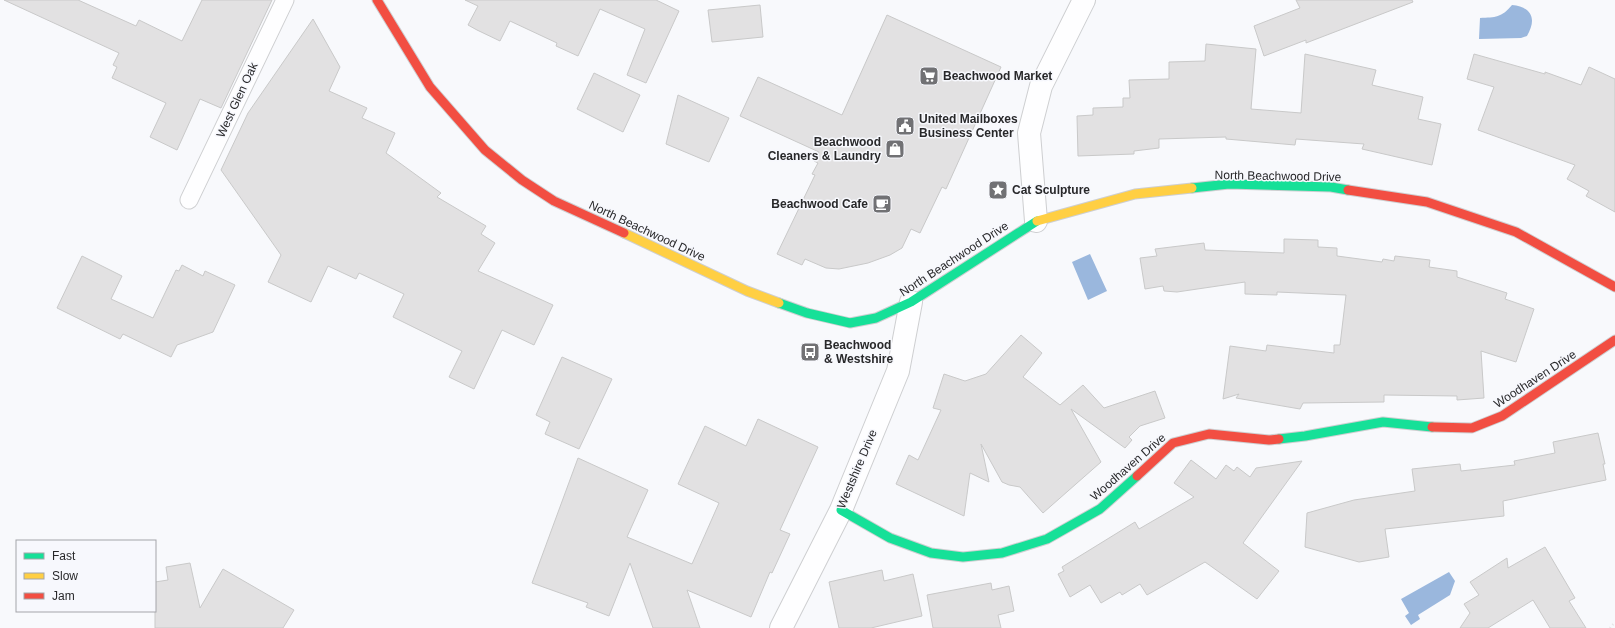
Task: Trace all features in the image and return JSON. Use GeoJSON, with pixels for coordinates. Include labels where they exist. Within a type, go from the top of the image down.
{"type":"FeatureCollection","features":[{"type":"Feature","properties":{"kind":"street","name":"North Beachwood Drive"},"geometry":{"type":"LineString","coordinates":[[376,0],[430,87],[485,150],[522,180],[554,201],[747,291],[807,313],[850,322],[876,318],[911,302],[1036,221],[1134,194],[1229,184],[1331,187],[1427,202],[1516,232],[1615,287]]}},
{"type":"Feature","properties":{"kind":"street"},"geometry":{"type":"LineString","coordinates":[[1036,221],[1029,133],[1041,86],[1084,0]]}},
{"type":"Feature","properties":{"kind":"street","name":"Westshire Drive"},"geometry":{"type":"LineString","coordinates":[[781,628],[841,510],[898,371],[911,302]]}},
{"type":"Feature","properties":{"kind":"street","name":"Woodhaven Drive"},"geometry":{"type":"LineString","coordinates":[[841,510],[890,538],[931,553],[963,557],[1002,553],[1047,539],[1100,509],[1172,442],[1209,434],[1269,440],[1305,436],[1383,422],[1422,427],[1472,428],[1502,416],[1615,340]]}},
{"type":"Feature","properties":{"kind":"lane","name":"West Glen Oak"},"geometry":{"type":"LineString","coordinates":[[189,200],[285,0]]}},
{"type":"Feature","properties":{"kind":"path"},"geometry":{"type":"LineString","coordinates":[[1610,628],[1615,622]]}},
{"type":"Feature","properties":{"kind":"water"},"geometry":{"type":"Polygon","coordinates":[[[1512,5],[1524,8],[1531,15],[1532,24],[1527,36],[1521,38],[1479,39],[1480,18],[1501,15],[1512,5]]]}},
{"type":"Feature","properties":{"kind":"water"},"geometry":{"type":"Polygon","coordinates":[[[1090,254],[1107,291],[1088,300],[1072,262],[1090,254]]]}},
{"type":"Feature","properties":{"kind":"water"},"geometry":{"type":"Polygon","coordinates":[[[1449,572],[1455,581],[1450,595],[1418,615],[1420,619],[1411,625],[1405,616],[1409,613],[1401,599],[1449,572]]]}},
{"type":"Feature","properties":{"kind":"building"},"geometry":{"type":"Polygon","coordinates":[[[4,0],[78,0],[136,26],[139,20],[182,41],[202,0],[272,0],[221,108],[200,99],[177,150],[150,137],[166,103],[112,78],[117,67],[113,65],[119,53],[4,0]]]}},
{"type":"Feature","properties":{"kind":"building"},"geometry":{"type":"Polygon","coordinates":[[[465,0],[656,0],[679,11],[646,83],[627,75],[645,29],[600,9],[578,56],[556,46],[557,43],[510,21],[500,41],[477,30],[468,25],[478,6],[465,0]]]}},
{"type":"Feature","properties":{"kind":"building"},"geometry":{"type":"Polygon","coordinates":[[[1296,0],[1412,0],[1413,2],[1306,43],[1306,40],[1264,56],[1254,26],[1300,8],[1296,0]]]}},
{"type":"Feature","properties":{"kind":"building"},"geometry":{"type":"Polygon","coordinates":[[[760,5],[763,37],[712,42],[708,10],[760,5]]]}},
{"type":"Feature","properties":{"kind":"building"},"geometry":{"type":"Polygon","coordinates":[[[887,15],[1001,67],[946,189],[942,187],[920,233],[911,229],[902,248],[890,255],[868,263],[839,269],[826,268],[805,259],[802,265],[777,254],[815,175],[812,174],[818,163],[814,161],[819,152],[740,116],[758,77],[842,115],[887,15]]]}},
{"type":"Feature","properties":{"kind":"building"},"geometry":{"type":"Polygon","coordinates":[[[313,19],[340,67],[329,91],[367,108],[362,118],[395,133],[386,153],[441,193],[437,197],[486,226],[481,234],[495,243],[478,271],[553,305],[534,345],[502,330],[474,389],[449,377],[462,351],[393,317],[404,294],[359,273],[356,279],[328,266],[311,302],[268,282],[281,255],[221,170],[248,113],[313,19]]]}},
{"type":"Feature","properties":{"kind":"building"},"geometry":{"type":"Polygon","coordinates":[[[1206,44],[1256,49],[1251,109],[1301,113],[1305,54],[1376,70],[1372,85],[1423,97],[1418,119],[1441,124],[1432,165],[1362,149],[1364,144],[1296,139],[1295,145],[1226,139],[1226,137],[1159,139],[1159,148],[1134,151],[1134,154],[1078,156],[1077,116],[1093,115],[1093,108],[1123,107],[1123,98],[1130,98],[1129,80],[1169,79],[1169,62],[1205,61],[1206,44]]]}},
{"type":"Feature","properties":{"kind":"building"},"geometry":{"type":"Polygon","coordinates":[[[1474,54],[1545,74],[1545,72],[1581,85],[1589,67],[1615,79],[1615,212],[1586,196],[1589,191],[1567,179],[1575,165],[1478,130],[1494,87],[1467,79],[1474,54]]]}},
{"type":"Feature","properties":{"kind":"building"},"geometry":{"type":"Polygon","coordinates":[[[594,73],[640,95],[623,132],[577,109],[594,73]]]}},
{"type":"Feature","properties":{"kind":"building"},"geometry":{"type":"Polygon","coordinates":[[[678,95],[729,118],[709,162],[666,144],[678,95]]]}},
{"type":"Feature","properties":{"kind":"building"},"geometry":{"type":"Polygon","coordinates":[[[1284,239],[1318,240],[1318,247],[1337,248],[1337,256],[1382,262],[1383,259],[1394,261],[1395,256],[1430,260],[1429,267],[1457,271],[1457,277],[1507,293],[1505,299],[1534,309],[1516,362],[1481,351],[1484,398],[1457,400],[1457,396],[1384,395],[1384,402],[1303,403],[1300,409],[1236,398],[1239,394],[1223,399],[1230,346],[1266,351],[1267,345],[1334,353],[1334,345],[1340,345],[1346,295],[1277,292],[1277,295],[1245,294],[1245,282],[1177,292],[1164,291],[1163,286],[1145,289],[1140,258],[1157,256],[1155,249],[1204,243],[1205,250],[1284,253],[1284,239]]]}},
{"type":"Feature","properties":{"kind":"building"},"geometry":{"type":"Polygon","coordinates":[[[82,256],[122,276],[111,299],[153,318],[176,270],[179,271],[182,265],[203,276],[205,271],[235,285],[213,332],[177,345],[171,357],[123,334],[120,339],[57,308],[82,256]]]}},
{"type":"Feature","properties":{"kind":"building"},"geometry":{"type":"Polygon","coordinates":[[[1021,335],[1042,353],[1023,377],[1060,405],[1083,385],[1104,408],[1155,391],[1165,418],[1140,426],[1129,437],[1132,440],[1125,448],[1071,409],[1101,462],[1043,513],[1020,487],[1002,482],[981,444],[989,482],[970,473],[964,516],[896,484],[909,455],[918,460],[941,410],[933,408],[944,374],[965,381],[986,374],[1021,335]]]}},
{"type":"Feature","properties":{"kind":"building"},"geometry":{"type":"Polygon","coordinates":[[[562,357],[612,379],[579,449],[545,434],[550,422],[536,415],[562,357]]]}},
{"type":"Feature","properties":{"kind":"building"},"geometry":{"type":"Polygon","coordinates":[[[758,419],[818,447],[780,530],[790,534],[772,573],[770,572],[751,617],[687,590],[700,628],[653,628],[630,563],[609,616],[586,607],[588,603],[532,583],[578,458],[648,490],[627,537],[692,564],[719,503],[678,484],[705,426],[746,446],[758,419]]]}},
{"type":"Feature","properties":{"kind":"building"},"geometry":{"type":"Polygon","coordinates":[[[1598,433],[1605,464],[1603,464],[1606,480],[1503,501],[1504,516],[1385,529],[1389,557],[1359,562],[1305,547],[1307,513],[1354,500],[1415,491],[1412,469],[1460,464],[1461,471],[1515,465],[1514,461],[1555,453],[1553,442],[1598,433]]]}},
{"type":"Feature","properties":{"kind":"building"},"geometry":{"type":"Polygon","coordinates":[[[1191,460],[1216,479],[1226,465],[1234,471],[1237,467],[1250,477],[1256,468],[1302,461],[1243,543],[1279,571],[1257,599],[1205,562],[1147,595],[1140,584],[1122,595],[1120,592],[1101,603],[1090,585],[1070,597],[1058,574],[1064,571],[1062,567],[1135,522],[1139,529],[1194,497],[1174,483],[1191,460]]]}},
{"type":"Feature","properties":{"kind":"building"},"geometry":{"type":"Polygon","coordinates":[[[1545,547],[1575,598],[1569,601],[1586,628],[1550,628],[1533,600],[1488,628],[1460,628],[1470,613],[1464,604],[1479,595],[1470,582],[1507,558],[1508,568],[1545,547]]]}},
{"type":"Feature","properties":{"kind":"building"},"geometry":{"type":"Polygon","coordinates":[[[190,563],[200,608],[223,569],[294,610],[283,628],[155,628],[156,582],[168,580],[166,567],[190,563]]]}},
{"type":"Feature","properties":{"kind":"building"},"geometry":{"type":"Polygon","coordinates":[[[882,570],[884,581],[913,574],[922,616],[871,628],[839,628],[829,582],[882,570]]]}},
{"type":"Feature","properties":{"kind":"building"},"geometry":{"type":"Polygon","coordinates":[[[991,583],[992,590],[1009,586],[1014,611],[998,615],[1001,628],[933,628],[927,595],[991,583]]]}},
{"type":"Feature","properties":{"kind":"traffic: fast"},"geometry":{"type":"LineString","coordinates":[[1192,188],[1229,184],[1331,187],[1348,190]]}},
{"type":"Feature","properties":{"kind":"traffic: fast"},"geometry":{"type":"LineString","coordinates":[[779,303],[807,313],[850,323],[876,318],[911,302],[1037,221]]}},
{"type":"Feature","properties":{"kind":"traffic: fast"},"geometry":{"type":"LineString","coordinates":[[1279,439],[1305,436],[1383,422],[1432,427]]}},
{"type":"Feature","properties":{"kind":"traffic: fast"},"geometry":{"type":"LineString","coordinates":[[841,510],[890,538],[931,553],[963,557],[1002,553],[1047,539],[1100,509],[1137,476]]}},
{"type":"Feature","properties":{"kind":"traffic: slow"},"geometry":{"type":"LineString","coordinates":[[1037,221],[1135,194],[1192,188]]}},
{"type":"Feature","properties":{"kind":"traffic: slow"},"geometry":{"type":"LineString","coordinates":[[624,233],[747,291],[779,303]]}},
{"type":"Feature","properties":{"kind":"traffic: jam"},"geometry":{"type":"LineString","coordinates":[[377,0],[430,87],[485,150],[522,180],[554,201],[624,233]]}},
{"type":"Feature","properties":{"kind":"traffic: jam"},"geometry":{"type":"LineString","coordinates":[[1348,190],[1427,202],[1516,232],[1615,287]]}},
{"type":"Feature","properties":{"kind":"traffic: jam"},"geometry":{"type":"LineString","coordinates":[[1432,427],[1472,428],[1502,416],[1615,340]]}},
{"type":"Feature","properties":{"kind":"traffic: jam"},"geometry":{"type":"LineString","coordinates":[[1137,476],[1173,443],[1209,434],[1269,440],[1279,439]]}},
{"type":"Feature","properties":{"kind":"place","name":"Beachwood Market"},"geometry":{"type":"Point","coordinates":[929,76]}},
{"type":"Feature","properties":{"kind":"place","name":"United Mailboxes Business Center"},"geometry":{"type":"Point","coordinates":[905,126]}},
{"type":"Feature","properties":{"kind":"place","name":"Beachwood Cleaners & Laundry"},"geometry":{"type":"Point","coordinates":[895,149]}},
{"type":"Feature","properties":{"kind":"place","name":"Cat Sculpture"},"geometry":{"type":"Point","coordinates":[998,190]}},
{"type":"Feature","properties":{"kind":"place","name":"Beachwood Cafe"},"geometry":{"type":"Point","coordinates":[882,204]}},
{"type":"Feature","properties":{"kind":"place","name":"Beachwood & Westshire"},"geometry":{"type":"Point","coordinates":[810,352]}}]}
